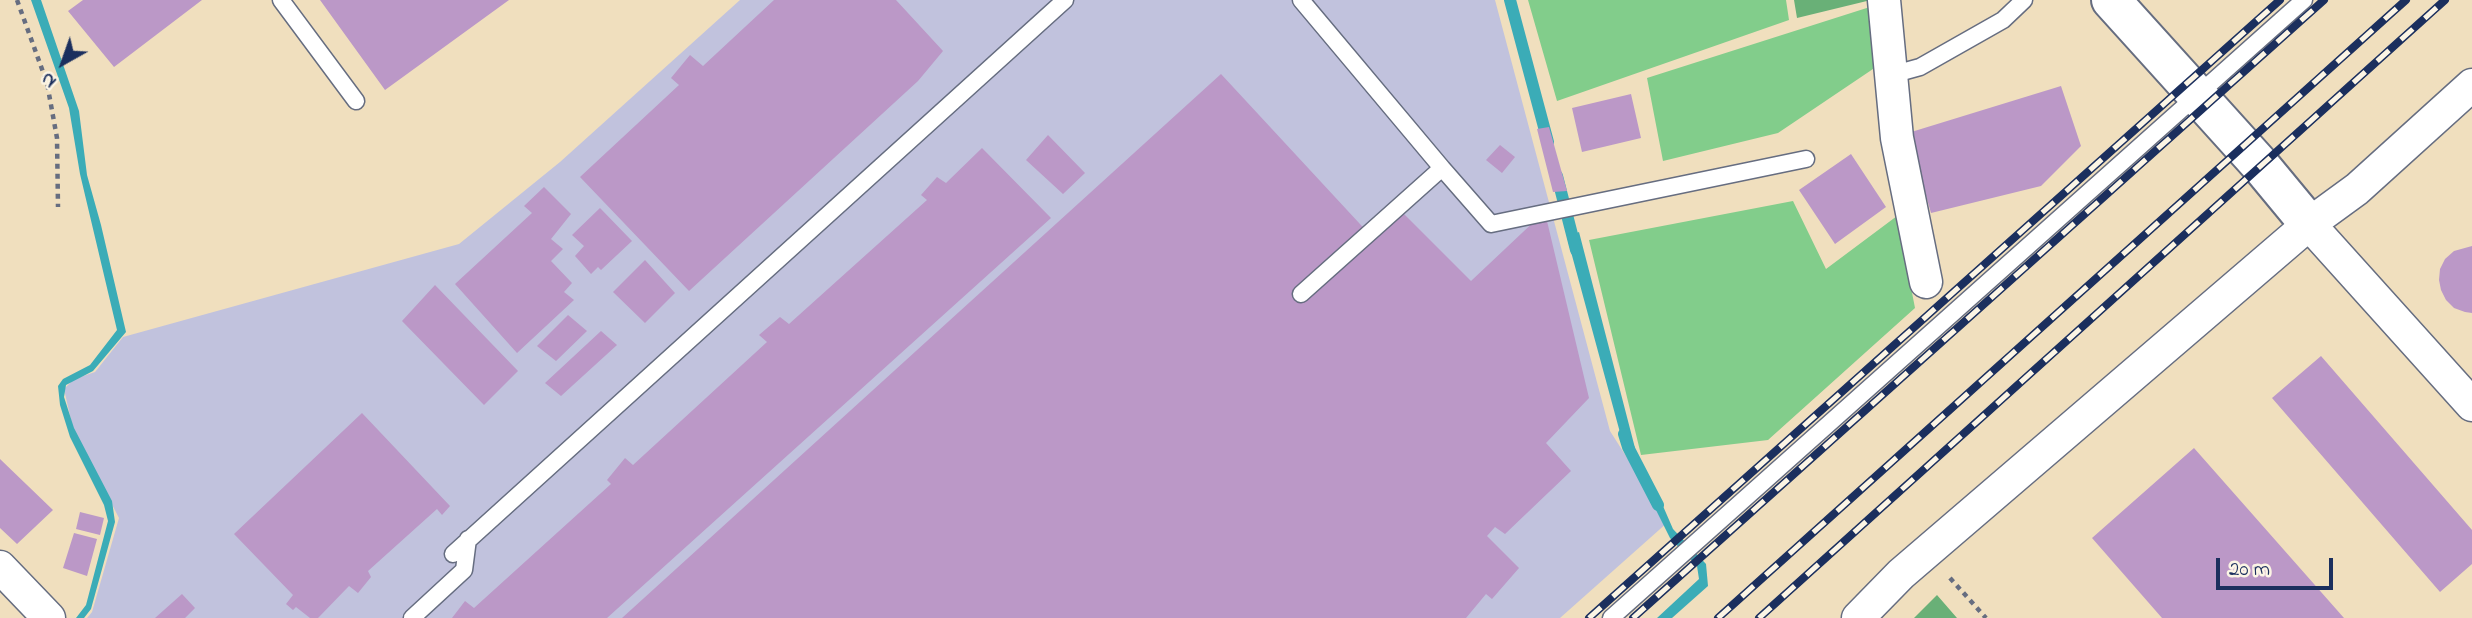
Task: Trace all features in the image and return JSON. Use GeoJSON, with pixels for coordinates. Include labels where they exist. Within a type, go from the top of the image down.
{"type":"FeatureCollection","features":[{"type":"Feature","properties":{"kind":"street"},"geometry":{"type":"LineString","coordinates":[[1884,0],[1897,138],[1926,282]]}},
{"type":"Feature","properties":{"kind":"street"},"geometry":{"type":"LineString","coordinates":[[2111,0],[2309,224],[2470,398]]}},
{"type":"Feature","properties":{"kind":"street"},"geometry":{"type":"LineString","coordinates":[[1858,618],[1927,551],[2309,224],[2357,189],[2472,85]]}},
{"type":"Feature","properties":{"kind":"street"},"geometry":{"type":"LineString","coordinates":[[0,567],[48,618]]}},
{"type":"Feature","properties":{"kind":"lane"},"geometry":{"type":"LineString","coordinates":[[281,0],[356,101]]}},
{"type":"Feature","properties":{"kind":"lane"},"geometry":{"type":"LineString","coordinates":[[453,554],[1065,0]]}},
{"type":"Feature","properties":{"kind":"lane"},"geometry":{"type":"LineString","coordinates":[[1301,0],[1491,224],[1806,159]]}},
{"type":"Feature","properties":{"kind":"lane"},"geometry":{"type":"LineString","coordinates":[[1891,75],[1920,67],[2003,20],[2024,0]]}},
{"type":"Feature","properties":{"kind":"lane"},"geometry":{"type":"LineString","coordinates":[[1611,618],[2304,0]]}},
{"type":"Feature","properties":{"kind":"lane"},"geometry":{"type":"LineString","coordinates":[[1301,294],[1442,168]]}},
{"type":"Feature","properties":{"kind":"lane"},"geometry":{"type":"LineString","coordinates":[[412,618],[464,570],[468,539]]}},
{"type":"Feature","properties":{"kind":"path"},"geometry":{"type":"LineString","coordinates":[[17,0],[47,83],[57,138],[58,207]]}},
{"type":"Feature","properties":{"kind":"path"},"geometry":{"type":"LineString","coordinates":[[1927,551],[1986,618]]}},
{"type":"Feature","properties":{"kind":"shaded area"},"geometry":{"type":"Polygon","coordinates":[[[740,0],[1495,0],[1610,431],[1668,522],[1560,618],[87,618],[92,612],[119,518],[73,429],[64,389],[74,379],[95,372],[123,337],[459,244],[560,162],[740,0]]]}},
{"type":"Feature","properties":{"kind":"green space"},"geometry":{"type":"Polygon","coordinates":[[[1528,0],[1786,0],[1789,20],[1557,101],[1528,0]]]}},
{"type":"Feature","properties":{"kind":"green space"},"geometry":{"type":"Polygon","coordinates":[[[1794,0],[1871,0],[1797,18],[1794,0]]]}},
{"type":"Feature","properties":{"kind":"green space"},"geometry":{"type":"Polygon","coordinates":[[[1873,6],[1873,69],[1778,133],[1663,161],[1647,78],[1873,6]]]}},
{"type":"Feature","properties":{"kind":"green space"},"geometry":{"type":"Polygon","coordinates":[[[1793,201],[1826,269],[1897,216],[1915,308],[1768,440],[1641,455],[1589,240],[1793,201]]]}},
{"type":"Feature","properties":{"kind":"green space"},"geometry":{"type":"Polygon","coordinates":[[[1937,595],[1957,618],[1914,618],[1937,595]]]}},
{"type":"Feature","properties":{"kind":"water"},"geometry":{"type":"Polygon","coordinates":[[[31,0],[41,0],[79,111],[87,175],[126,332],[93,371],[66,385],[64,397],[74,428],[112,501],[115,522],[91,609],[84,618],[76,618],[86,605],[108,521],[104,505],[70,437],[60,405],[58,386],[63,379],[90,365],[117,330],[80,174],[69,108],[31,0]]]}},
{"type":"Feature","properties":{"kind":"water"},"geometry":{"type":"Polygon","coordinates":[[[1579,232],[1635,448],[1625,451],[1567,237],[1579,232]]]}},
{"type":"Feature","properties":{"kind":"water"},"geometry":{"type":"Polygon","coordinates":[[[1656,490],[1673,529],[1706,564],[1708,586],[1672,618],[1657,618],[1699,579],[1697,566],[1670,538],[1647,492],[1656,490]]]}},
{"type":"Feature","properties":{"kind":"building"},"geometry":{"type":"Polygon","coordinates":[[[83,0],[202,0],[114,67],[68,11],[83,0]]]}},
{"type":"Feature","properties":{"kind":"building"},"geometry":{"type":"Polygon","coordinates":[[[320,0],[509,0],[385,90],[320,0]]]}},
{"type":"Feature","properties":{"kind":"building"},"geometry":{"type":"Polygon","coordinates":[[[774,0],[896,0],[943,51],[918,81],[689,291],[580,177],[679,85],[671,78],[690,55],[703,66],[774,0]]]}},
{"type":"Feature","properties":{"kind":"building"},"geometry":{"type":"Polygon","coordinates":[[[1221,74],[1372,237],[1399,209],[1471,281],[1540,216],[1547,221],[1589,398],[1546,443],[1571,471],[1505,534],[1495,527],[1487,536],[1519,568],[1492,599],[1486,594],[1466,618],[622,618],[1221,74]]]}},
{"type":"Feature","properties":{"kind":"building"},"geometry":{"type":"Polygon","coordinates":[[[2061,86],[2081,146],[2041,186],[1931,213],[1908,133],[2061,86]]]}},
{"type":"Feature","properties":{"kind":"building"},"geometry":{"type":"Polygon","coordinates":[[[1631,94],[1641,138],[1582,152],[1572,108],[1631,94]]]}},
{"type":"Feature","properties":{"kind":"building"},"geometry":{"type":"Polygon","coordinates":[[[1549,127],[1567,191],[1553,192],[1537,129],[1549,127]]]}},
{"type":"Feature","properties":{"kind":"building"},"geometry":{"type":"Polygon","coordinates":[[[1048,135],[1085,173],[1063,194],[1026,160],[1048,135]]]}},
{"type":"Feature","properties":{"kind":"building"},"geometry":{"type":"Polygon","coordinates":[[[1500,145],[1515,157],[1502,173],[1486,160],[1500,145]]]}},
{"type":"Feature","properties":{"kind":"building"},"geometry":{"type":"Polygon","coordinates":[[[982,148],[1051,218],[607,618],[452,618],[465,601],[474,608],[611,484],[607,480],[625,458],[633,465],[767,342],[759,335],[780,317],[789,324],[927,200],[921,195],[937,177],[946,183],[982,148]]]}},
{"type":"Feature","properties":{"kind":"building"},"geometry":{"type":"Polygon","coordinates":[[[1851,154],[1886,207],[1835,244],[1799,190],[1851,154]]]}},
{"type":"Feature","properties":{"kind":"building"},"geometry":{"type":"Polygon","coordinates":[[[544,187],[571,214],[551,239],[563,249],[551,261],[572,283],[564,292],[574,300],[517,353],[455,284],[532,213],[524,206],[544,187]]]}},
{"type":"Feature","properties":{"kind":"building"},"geometry":{"type":"Polygon","coordinates":[[[600,208],[632,241],[601,270],[598,267],[591,274],[575,256],[584,246],[572,235],[600,208]]]}},
{"type":"Feature","properties":{"kind":"building"},"geometry":{"type":"Polygon","coordinates":[[[2472,246],[2472,313],[2454,308],[2446,300],[2439,280],[2445,259],[2454,251],[2472,246]]]}},
{"type":"Feature","properties":{"kind":"building"},"geometry":{"type":"Polygon","coordinates":[[[645,260],[675,293],[645,323],[613,292],[645,260]]]}},
{"type":"Feature","properties":{"kind":"building"},"geometry":{"type":"Polygon","coordinates":[[[435,285],[518,371],[484,405],[402,321],[435,285]]]}},
{"type":"Feature","properties":{"kind":"building"},"geometry":{"type":"Polygon","coordinates":[[[568,315],[587,331],[556,361],[537,346],[568,315]]]}},
{"type":"Feature","properties":{"kind":"building"},"geometry":{"type":"Polygon","coordinates":[[[601,331],[617,345],[561,396],[545,383],[601,331]]]}},
{"type":"Feature","properties":{"kind":"building"},"geometry":{"type":"Polygon","coordinates":[[[2321,356],[2472,530],[2472,564],[2440,592],[2272,398],[2321,356]]]}},
{"type":"Feature","properties":{"kind":"building"},"geometry":{"type":"Polygon","coordinates":[[[362,413],[450,506],[442,515],[437,509],[368,571],[371,577],[358,593],[349,586],[318,618],[310,618],[296,607],[293,610],[286,604],[293,595],[234,534],[362,413]]]}},
{"type":"Feature","properties":{"kind":"building"},"geometry":{"type":"Polygon","coordinates":[[[2194,448],[2344,618],[2162,618],[2092,538],[2194,448]]]}},
{"type":"Feature","properties":{"kind":"building"},"geometry":{"type":"Polygon","coordinates":[[[0,459],[53,510],[17,544],[0,528],[0,459]]]}},
{"type":"Feature","properties":{"kind":"building"},"geometry":{"type":"Polygon","coordinates":[[[80,512],[104,518],[100,535],[76,529],[80,512]]]}},
{"type":"Feature","properties":{"kind":"building"},"geometry":{"type":"Polygon","coordinates":[[[74,533],[97,539],[87,576],[63,568],[74,533]]]}},
{"type":"Feature","properties":{"kind":"building"},"geometry":{"type":"Polygon","coordinates":[[[182,594],[195,608],[185,618],[155,618],[182,594]]]}},
{"type":"Feature","properties":{"kind":"waterway"},"geometry":{"type":"LineString","coordinates":[[1510,0],[1548,142]]}},
{"type":"Feature","properties":{"kind":"waterway"},"geometry":{"type":"LineString","coordinates":[[1557,176],[1576,250]]}},
{"type":"Feature","properties":{"kind":"waterway"},"geometry":{"type":"LineString","coordinates":[[1624,434],[1658,505]]}},
{"type":"Feature","properties":{"kind":"railway"},"geometry":{"type":"LineString","coordinates":[[1589,618],[2280,0]]}},
{"type":"Feature","properties":{"kind":"railway"},"geometry":{"type":"LineString","coordinates":[[1633,618],[2324,0]]}},
{"type":"Feature","properties":{"kind":"railway"},"geometry":{"type":"LineString","coordinates":[[1718,618],[2406,0]]}},
{"type":"Feature","properties":{"kind":"railway"},"geometry":{"type":"LineString","coordinates":[[1759,618],[2445,0]]}}]}
